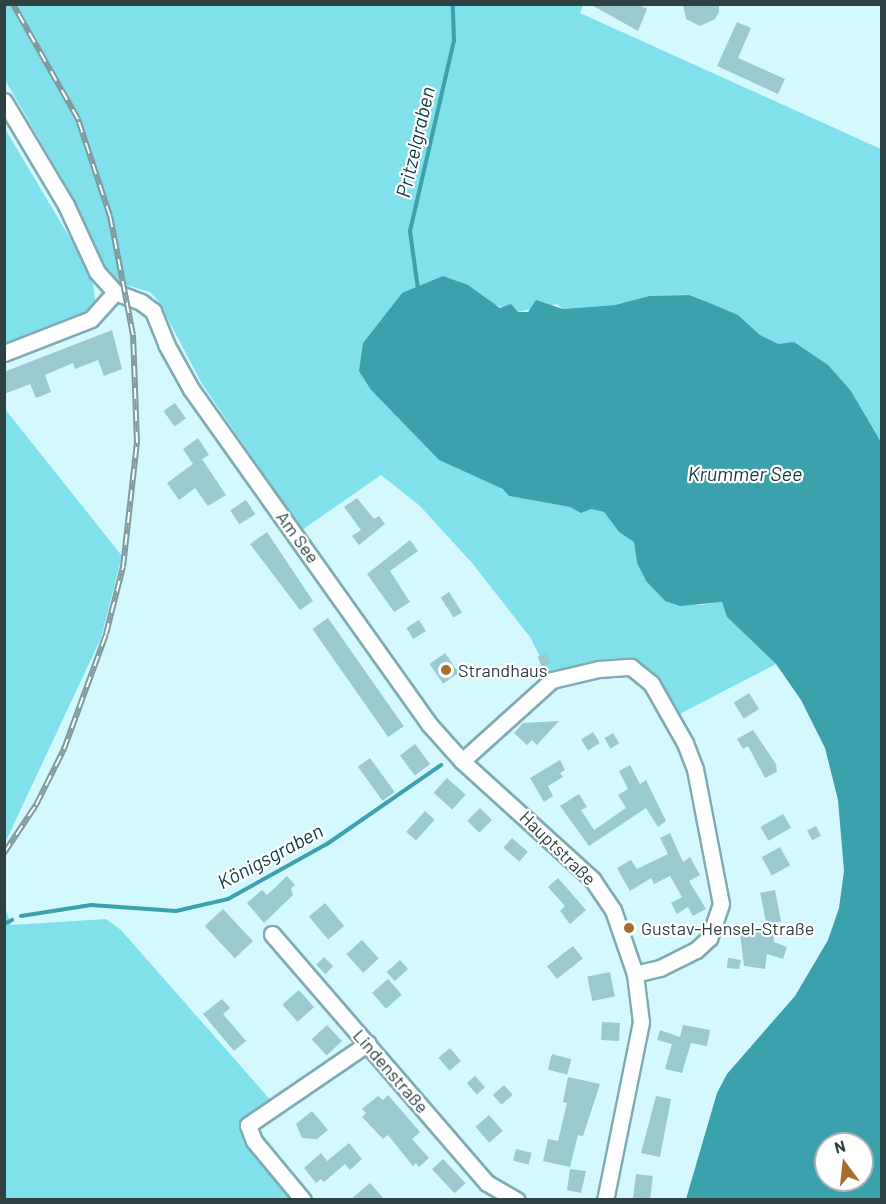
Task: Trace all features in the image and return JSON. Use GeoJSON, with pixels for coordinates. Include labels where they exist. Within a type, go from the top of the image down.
{"type":"FeatureCollection","features":[{"type":"Feature","properties":{"kind":"street"},"geometry":{"type":"LineString","coordinates":[[4,101],[66,205],[97,272],[115,292],[91,319],[4,353]]}},
{"type":"Feature","properties":{"kind":"street","name":"Am See"},"geometry":{"type":"LineString","coordinates":[[115,292],[146,305],[153,311],[166,344],[191,389],[429,724],[462,761]]}},
{"type":"Feature","properties":{"kind":"street"},"geometry":{"type":"LineString","coordinates":[[462,761],[552,680],[599,669],[631,667],[651,682],[686,743],[695,769],[722,904],[709,938],[696,951],[660,968],[636,974]]}},
{"type":"Feature","properties":{"kind":"street","name":"Hauptstraße"},"geometry":{"type":"LineString","coordinates":[[462,761],[592,879],[613,910],[636,974],[640,1034],[605,1200]]}},
{"type":"Feature","properties":{"kind":"street","name":"Lindenstraße"},"geometry":{"type":"LineString","coordinates":[[272,934],[488,1183],[517,1200]]}},
{"type":"Feature","properties":{"kind":"street"},"geometry":{"type":"LineString","coordinates":[[303,1200],[254,1141],[248,1125],[368,1043]]}},
{"type":"Feature","properties":{"kind":"shaded area"},"geometry":{"type":"Polygon","coordinates":[[[4,5],[583,5],[580,13],[881,149],[881,442],[851,391],[760,335],[738,315],[689,295],[649,296],[615,305],[563,309],[557,304],[517,312],[490,303],[468,285],[402,293],[363,343],[371,390],[439,460],[504,489],[509,496],[570,507],[581,512],[591,509],[604,512],[619,532],[634,542],[637,563],[646,581],[665,601],[700,605],[722,602],[727,617],[776,664],[672,718],[640,671],[552,680],[530,637],[472,563],[420,506],[381,475],[302,530],[202,384],[159,302],[150,292],[119,283],[109,276],[70,192],[5,80],[4,5]]]}},
{"type":"Feature","properties":{"kind":"shaded area"},"geometry":{"type":"Polygon","coordinates":[[[4,127],[92,275],[95,299],[99,302],[77,321],[4,348],[4,127]]]}},
{"type":"Feature","properties":{"kind":"shaded area"},"geometry":{"type":"Polygon","coordinates":[[[5,409],[122,556],[101,638],[5,843],[5,409]]]}},
{"type":"Feature","properties":{"kind":"shaded area"},"geometry":{"type":"Polygon","coordinates":[[[4,904],[11,925],[106,919],[121,930],[274,1104],[242,1125],[303,1199],[5,1199],[4,904]]]}},
{"type":"Feature","properties":{"kind":"water","name":"Krummer See"},"geometry":{"type":"Polygon","coordinates":[[[443,276],[468,285],[500,308],[511,304],[518,312],[528,312],[536,300],[563,309],[615,305],[649,296],[689,295],[738,315],[760,335],[778,344],[794,342],[828,365],[851,391],[881,442],[881,1199],[686,1199],[717,1093],[727,1074],[795,996],[828,940],[839,908],[844,871],[838,800],[825,748],[801,700],[776,664],[727,617],[722,602],[680,606],[665,601],[646,581],[637,563],[634,542],[619,532],[604,512],[591,509],[581,513],[570,507],[509,496],[503,489],[439,460],[371,390],[359,371],[363,343],[402,293],[443,276]]]}},
{"type":"Feature","properties":{"kind":"building"},"geometry":{"type":"Polygon","coordinates":[[[590,4],[637,4],[647,9],[638,31],[590,4]]]}},
{"type":"Feature","properties":{"kind":"building"},"geometry":{"type":"Polygon","coordinates":[[[683,4],[719,4],[719,12],[715,19],[700,26],[686,19],[683,4]]]}},
{"type":"Feature","properties":{"kind":"building"},"geometry":{"type":"Polygon","coordinates":[[[737,22],[751,28],[738,58],[785,79],[778,94],[717,66],[737,22]]]}},
{"type":"Feature","properties":{"kind":"building"},"geometry":{"type":"Polygon","coordinates":[[[112,330],[122,369],[104,376],[98,360],[75,369],[73,363],[45,375],[51,392],[36,398],[30,384],[4,394],[4,372],[112,330]]]}},
{"type":"Feature","properties":{"kind":"building"},"geometry":{"type":"Polygon","coordinates":[[[175,403],[186,419],[174,427],[164,411],[175,403]]]}},
{"type":"Feature","properties":{"kind":"building"},"geometry":{"type":"Polygon","coordinates":[[[198,438],[209,455],[202,459],[226,495],[208,506],[195,488],[179,500],[167,483],[193,464],[183,449],[198,438]]]}},
{"type":"Feature","properties":{"kind":"building"},"geometry":{"type":"Polygon","coordinates":[[[357,498],[374,519],[379,516],[385,524],[359,545],[352,536],[361,530],[344,507],[357,498]]]}},
{"type":"Feature","properties":{"kind":"building"},"geometry":{"type":"Polygon","coordinates":[[[246,500],[255,514],[239,525],[230,510],[246,500]]]}},
{"type":"Feature","properties":{"kind":"building"},"geometry":{"type":"Polygon","coordinates":[[[267,532],[313,601],[300,610],[250,544],[267,532]]]}},
{"type":"Feature","properties":{"kind":"building"},"geometry":{"type":"Polygon","coordinates":[[[410,540],[418,551],[390,571],[410,602],[394,612],[367,574],[410,540]]]}},
{"type":"Feature","properties":{"kind":"building"},"geometry":{"type":"Polygon","coordinates":[[[449,592],[462,612],[454,618],[441,597],[449,592]]]}},
{"type":"Feature","properties":{"kind":"building"},"geometry":{"type":"Polygon","coordinates":[[[328,618],[404,726],[388,737],[312,629],[328,618]]]}},
{"type":"Feature","properties":{"kind":"building"},"geometry":{"type":"Polygon","coordinates":[[[419,620],[426,631],[413,639],[406,628],[419,620]]]}},
{"type":"Feature","properties":{"kind":"building"},"geometry":{"type":"Polygon","coordinates":[[[445,653],[459,673],[443,684],[429,664],[445,653]]]}},
{"type":"Feature","properties":{"kind":"building"},"geometry":{"type":"Polygon","coordinates":[[[547,653],[551,663],[542,667],[538,657],[547,653]]]}},
{"type":"Feature","properties":{"kind":"building"},"geometry":{"type":"Polygon","coordinates":[[[749,693],[759,709],[744,719],[734,703],[749,693]]]}},
{"type":"Feature","properties":{"kind":"building"},"geometry":{"type":"Polygon","coordinates":[[[559,721],[537,745],[532,740],[527,745],[514,733],[523,723],[559,721]]]}},
{"type":"Feature","properties":{"kind":"building"},"geometry":{"type":"Polygon","coordinates":[[[753,730],[776,764],[777,772],[765,778],[748,746],[743,749],[737,739],[753,730]]]}},
{"type":"Feature","properties":{"kind":"building"},"geometry":{"type":"Polygon","coordinates":[[[593,732],[600,743],[588,750],[581,739],[593,732]]]}},
{"type":"Feature","properties":{"kind":"building"},"geometry":{"type":"Polygon","coordinates":[[[613,733],[619,743],[611,748],[604,738],[613,733]]]}},
{"type":"Feature","properties":{"kind":"building"},"geometry":{"type":"Polygon","coordinates":[[[415,744],[430,764],[415,775],[400,755],[415,744]]]}},
{"type":"Feature","properties":{"kind":"building"},"geometry":{"type":"Polygon","coordinates":[[[370,758],[395,792],[383,801],[358,767],[370,758]]]}},
{"type":"Feature","properties":{"kind":"building"},"geometry":{"type":"Polygon","coordinates":[[[560,760],[565,770],[560,773],[563,777],[548,786],[553,796],[544,802],[530,778],[560,760]]]}},
{"type":"Feature","properties":{"kind":"building"},"geometry":{"type":"Polygon","coordinates":[[[630,765],[640,784],[646,780],[666,821],[658,827],[646,808],[589,846],[560,806],[579,794],[587,807],[581,810],[594,830],[626,808],[618,795],[628,789],[619,771],[630,765]]]}},
{"type":"Feature","properties":{"kind":"building"},"geometry":{"type":"Polygon","coordinates":[[[447,778],[466,795],[452,810],[434,793],[447,778]]]}},
{"type":"Feature","properties":{"kind":"building"},"geometry":{"type":"Polygon","coordinates":[[[480,808],[492,820],[479,833],[467,821],[480,808]]]}},
{"type":"Feature","properties":{"kind":"building"},"geometry":{"type":"Polygon","coordinates":[[[425,811],[435,820],[416,841],[406,832],[425,811]]]}},
{"type":"Feature","properties":{"kind":"building"},"geometry":{"type":"Polygon","coordinates":[[[783,814],[791,828],[768,841],[760,827],[783,814]]]}},
{"type":"Feature","properties":{"kind":"building"},"geometry":{"type":"Polygon","coordinates":[[[816,826],[821,836],[812,840],[807,831],[816,826]]]}},
{"type":"Feature","properties":{"kind":"building"},"geometry":{"type":"Polygon","coordinates":[[[670,833],[683,862],[690,857],[700,875],[689,881],[706,909],[693,916],[688,907],[677,914],[671,903],[682,897],[670,876],[654,884],[651,878],[630,891],[617,868],[631,860],[637,869],[668,854],[660,838],[670,833]]]}},
{"type":"Feature","properties":{"kind":"building"},"geometry":{"type":"Polygon","coordinates":[[[512,838],[528,852],[519,862],[503,848],[512,838]]]}},
{"type":"Feature","properties":{"kind":"building"},"geometry":{"type":"Polygon","coordinates":[[[780,847],[790,865],[772,876],[762,857],[780,847]]]}},
{"type":"Feature","properties":{"kind":"building"},"geometry":{"type":"Polygon","coordinates":[[[287,876],[295,885],[291,888],[293,895],[264,923],[247,903],[262,890],[267,895],[287,876]]]}},
{"type":"Feature","properties":{"kind":"building"},"geometry":{"type":"Polygon","coordinates":[[[558,878],[586,910],[570,924],[560,911],[565,906],[548,887],[558,878]]]}},
{"type":"Feature","properties":{"kind":"building"},"geometry":{"type":"Polygon","coordinates":[[[775,890],[781,921],[766,924],[760,893],[775,890]]]}},
{"type":"Feature","properties":{"kind":"building"},"geometry":{"type":"Polygon","coordinates":[[[325,903],[344,926],[328,939],[309,916],[325,903]]]}},
{"type":"Feature","properties":{"kind":"building"},"geometry":{"type":"Polygon","coordinates":[[[223,909],[253,941],[235,958],[205,926],[223,909]]]}},
{"type":"Feature","properties":{"kind":"building"},"geometry":{"type":"Polygon","coordinates":[[[772,924],[774,942],[787,947],[783,959],[767,954],[765,969],[744,966],[740,933],[772,924]]]}},
{"type":"Feature","properties":{"kind":"building"},"geometry":{"type":"Polygon","coordinates":[[[362,940],[379,959],[363,973],[346,954],[362,940]]]}},
{"type":"Feature","properties":{"kind":"building"},"geometry":{"type":"Polygon","coordinates":[[[573,946],[583,959],[557,979],[547,966],[573,946]]]}},
{"type":"Feature","properties":{"kind":"building"},"geometry":{"type":"Polygon","coordinates":[[[324,957],[333,966],[325,974],[316,965],[324,957]]]}},
{"type":"Feature","properties":{"kind":"building"},"geometry":{"type":"Polygon","coordinates":[[[728,958],[741,960],[739,969],[727,968],[728,958]]]}},
{"type":"Feature","properties":{"kind":"building"},"geometry":{"type":"Polygon","coordinates":[[[400,960],[408,969],[395,981],[387,972],[400,960]]]}},
{"type":"Feature","properties":{"kind":"building"},"geometry":{"type":"Polygon","coordinates":[[[610,972],[615,997],[592,1001],[587,976],[610,972]]]}},
{"type":"Feature","properties":{"kind":"building"},"geometry":{"type":"Polygon","coordinates":[[[388,979],[402,995],[386,1009],[372,993],[388,979]]]}},
{"type":"Feature","properties":{"kind":"building"},"geometry":{"type":"Polygon","coordinates":[[[299,990],[314,1007],[297,1022],[282,1004],[299,990]]]}},
{"type":"Feature","properties":{"kind":"building"},"geometry":{"type":"Polygon","coordinates":[[[222,999],[230,1008],[223,1014],[246,1041],[234,1051],[203,1014],[222,999]]]}},
{"type":"Feature","properties":{"kind":"building"},"geometry":{"type":"Polygon","coordinates":[[[602,1022],[620,1023],[619,1041],[601,1040],[602,1022]]]}},
{"type":"Feature","properties":{"kind":"building"},"geometry":{"type":"Polygon","coordinates":[[[327,1025],[342,1041],[327,1055],[312,1039],[327,1025]]]}},
{"type":"Feature","properties":{"kind":"building"},"geometry":{"type":"Polygon","coordinates":[[[683,1025],[710,1030],[707,1046],[691,1043],[682,1073],[665,1069],[672,1044],[657,1040],[660,1030],[680,1037],[683,1025]]]}},
{"type":"Feature","properties":{"kind":"building"},"geometry":{"type":"Polygon","coordinates":[[[450,1048],[461,1061],[449,1071],[439,1058],[450,1048]]]}},
{"type":"Feature","properties":{"kind":"building"},"geometry":{"type":"Polygon","coordinates":[[[552,1054],[571,1059],[567,1075],[548,1069],[552,1054]]]}},
{"type":"Feature","properties":{"kind":"building"},"geometry":{"type":"Polygon","coordinates":[[[475,1076],[485,1087],[477,1095],[467,1083],[475,1076]]]}},
{"type":"Feature","properties":{"kind":"building"},"geometry":{"type":"Polygon","coordinates":[[[568,1077],[600,1084],[583,1136],[578,1135],[570,1167],[543,1161],[548,1139],[558,1141],[567,1103],[563,1102],[568,1077]]]}},
{"type":"Feature","properties":{"kind":"building"},"geometry":{"type":"Polygon","coordinates":[[[504,1085],[513,1095],[502,1105],[493,1095],[504,1085]]]}},
{"type":"Feature","properties":{"kind":"building"},"geometry":{"type":"Polygon","coordinates":[[[388,1095],[420,1132],[412,1139],[429,1158],[419,1167],[416,1163],[413,1166],[388,1135],[383,1139],[362,1117],[366,1113],[362,1109],[378,1096],[383,1100],[388,1095]]]}},
{"type":"Feature","properties":{"kind":"building"},"geometry":{"type":"Polygon","coordinates":[[[656,1096],[671,1099],[660,1157],[641,1153],[656,1096]]]}},
{"type":"Feature","properties":{"kind":"building"},"geometry":{"type":"Polygon","coordinates":[[[312,1111],[328,1130],[317,1139],[302,1138],[296,1124],[312,1111]]]}},
{"type":"Feature","properties":{"kind":"building"},"geometry":{"type":"Polygon","coordinates":[[[489,1115],[503,1131],[489,1143],[475,1127],[489,1115]]]}},
{"type":"Feature","properties":{"kind":"building"},"geometry":{"type":"Polygon","coordinates":[[[349,1143],[362,1159],[350,1170],[345,1164],[324,1182],[321,1179],[316,1183],[304,1168],[321,1153],[327,1161],[349,1143]]]}},
{"type":"Feature","properties":{"kind":"building"},"geometry":{"type":"Polygon","coordinates":[[[516,1149],[532,1153],[529,1165],[513,1161],[516,1149]]]}},
{"type":"Feature","properties":{"kind":"building"},"geometry":{"type":"Polygon","coordinates":[[[443,1159],[466,1183],[455,1193],[432,1169],[443,1159]]]}},
{"type":"Feature","properties":{"kind":"building"},"geometry":{"type":"Polygon","coordinates":[[[570,1169],[586,1171],[581,1193],[567,1190],[570,1169]]]}},
{"type":"Feature","properties":{"kind":"building"},"geometry":{"type":"Polygon","coordinates":[[[636,1174],[653,1176],[650,1200],[633,1200],[636,1174]]]}},
{"type":"Feature","properties":{"kind":"building"},"geometry":{"type":"Polygon","coordinates":[[[370,1183],[385,1200],[350,1200],[370,1183]]]}},
{"type":"Feature","properties":{"kind":"waterway","name":"Pritzelgraben"},"geometry":{"type":"LineString","coordinates":[[418,289],[410,231],[454,41],[453,4]]}},
{"type":"Feature","properties":{"kind":"waterway","name":"Königsgraben"},"geometry":{"type":"LineString","coordinates":[[21,916],[91,905],[176,911],[228,899],[327,844],[441,765]]}},
{"type":"Feature","properties":{"kind":"waterway","name":"Königsgraben"},"geometry":{"type":"LineString","coordinates":[[4,924],[12,920]]}},
{"type":"Feature","properties":{"kind":"railway"},"geometry":{"type":"LineString","coordinates":[[4,853],[36,805],[64,749],[106,634],[123,567],[137,443],[133,335],[110,216],[78,119],[13,4]]}},
{"type":"Feature","properties":{"kind":"place","name":"Strandhaus"},"geometry":{"type":"Point","coordinates":[446,670]}},
{"type":"Feature","properties":{"kind":"place","name":"Gustav-Hensel-Straße"},"geometry":{"type":"Point","coordinates":[629,928]}}]}
